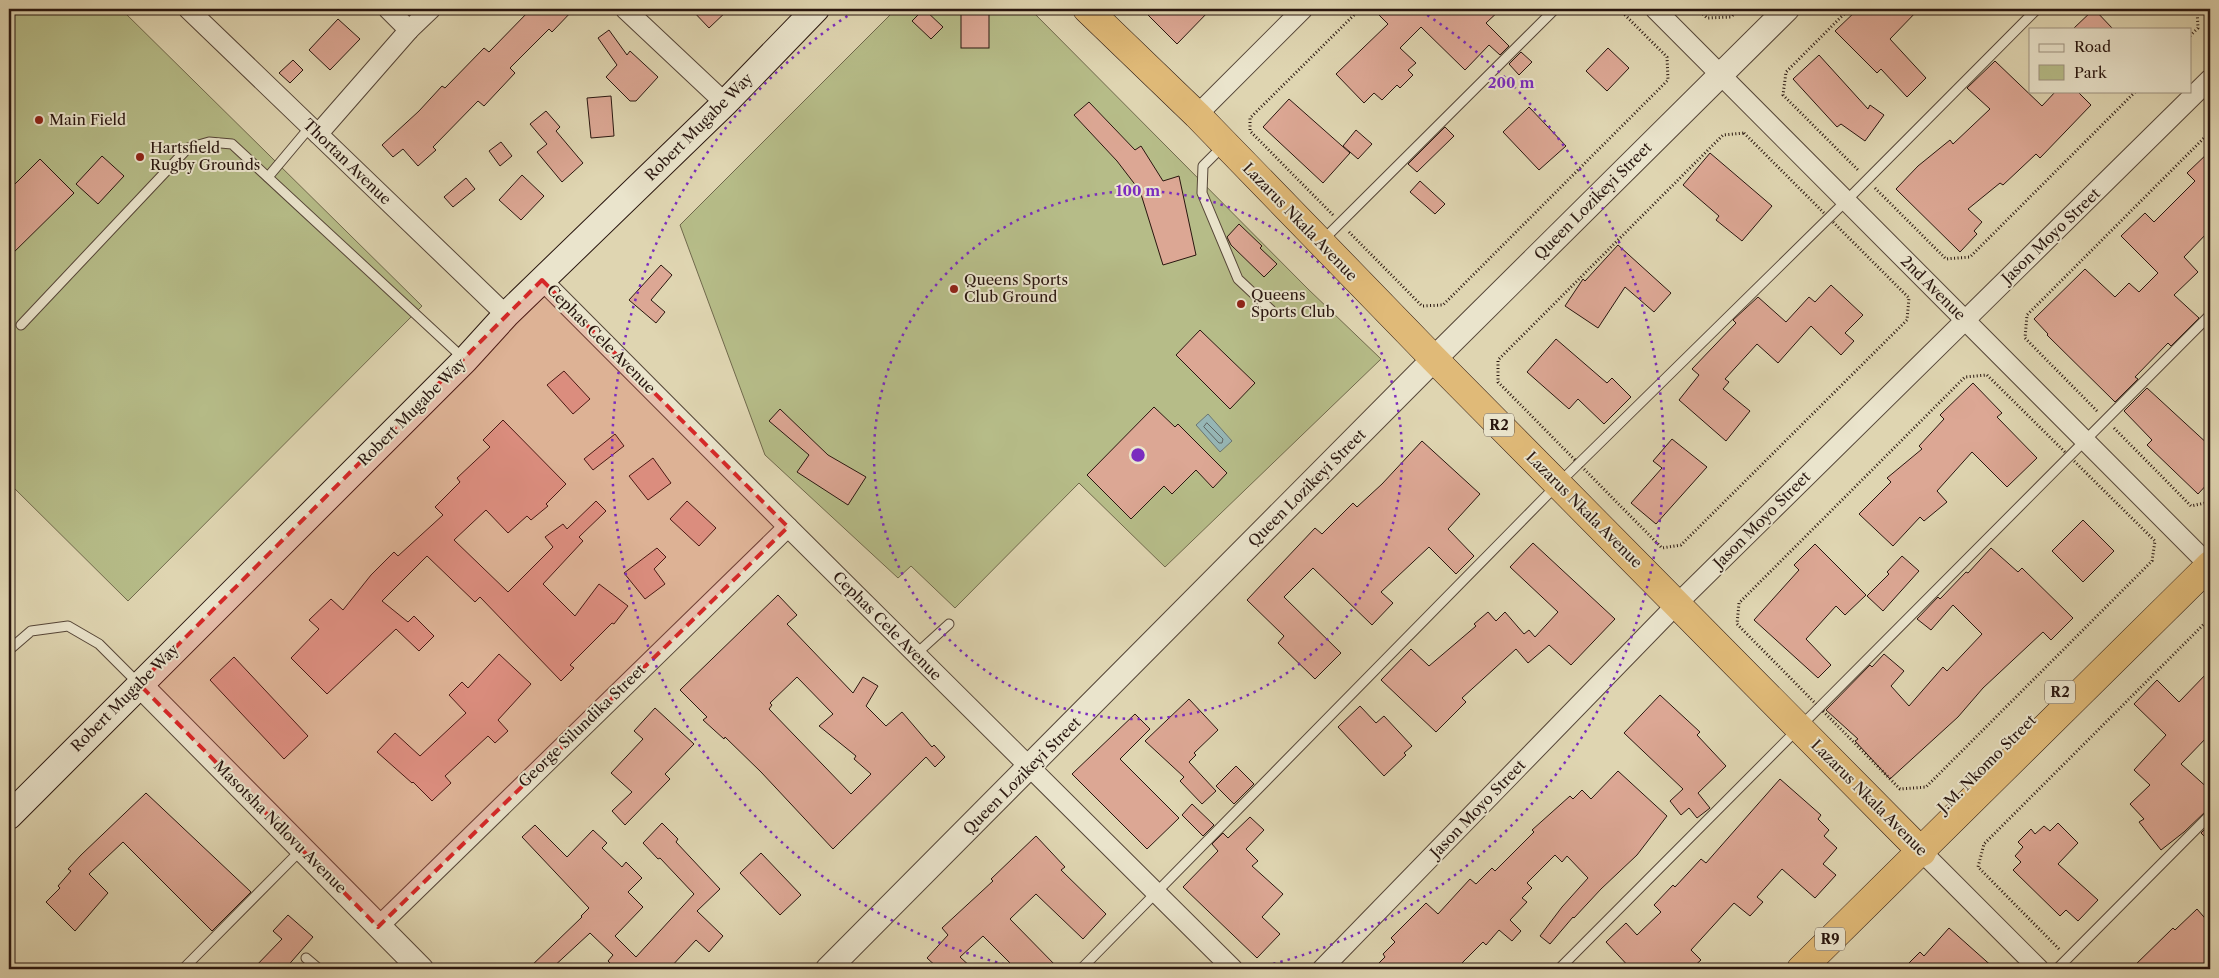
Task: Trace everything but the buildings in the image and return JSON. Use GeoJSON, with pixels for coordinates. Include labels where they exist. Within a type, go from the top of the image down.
{"type":"FeatureCollection","features":[{"type":"Feature","properties":{"kind":"highway","name":"Lazarus Nkala Avenue"},"geometry":{"type":"LineString","coordinates":[[1087,9],[1197,115],[1434,359],[1916,846]]}},
{"type":"Feature","properties":{"kind":"highway","name":"J.M. Nkomo Street"},"geometry":{"type":"LineString","coordinates":[[1916,846],[1958,792],[2208,559]]}},
{"type":"Feature","properties":{"kind":"highway","name":"R9"},"geometry":{"type":"LineString","coordinates":[[1801,969],[1860,909],[1916,846]]}},
{"type":"Feature","properties":{"kind":"main road","name":"Robert Mugabe Way"},"geometry":{"type":"LineString","coordinates":[[9,816],[465,360],[506,315],[724,103],[816,9]]}},
{"type":"Feature","properties":{"kind":"street","name":"Thortan Avenue"},"geometry":{"type":"LineString","coordinates":[[188,9],[506,315]]}},
{"type":"Feature","properties":{"kind":"street"},"geometry":{"type":"LineString","coordinates":[[388,9],[409,30]]}},
{"type":"Feature","properties":{"kind":"street"},"geometry":{"type":"LineString","coordinates":[[314,130],[431,9]]}},
{"type":"Feature","properties":{"kind":"street"},"geometry":{"type":"LineString","coordinates":[[625,9],[724,103]]}},
{"type":"Feature","properties":{"kind":"street"},"geometry":{"type":"LineString","coordinates":[[1197,115],[1303,9]]}},
{"type":"Feature","properties":{"kind":"street","name":"2nd Avenue"},"geometry":{"type":"LineString","coordinates":[[1655,9],[2085,441],[2208,559]]}},
{"type":"Feature","properties":{"kind":"street","name":"Queen Lozikeyi Street"},"geometry":{"type":"LineString","coordinates":[[828,969],[1030,768],[1434,359],[1787,9]]}},
{"type":"Feature","properties":{"kind":"street","name":"Jason Moyo Street"},"geometry":{"type":"LineString","coordinates":[[1322,969],[1677,604],[2210,79]]}},
{"type":"Feature","properties":{"kind":"street","name":"Cephas Cele Avenue"},"geometry":{"type":"LineString","coordinates":[[542,280],[1233,969]]}},
{"type":"Feature","properties":{"kind":"street","name":"George Silundika Street"},"geometry":{"type":"LineString","coordinates":[[378,927],[788,527]]}},
{"type":"Feature","properties":{"kind":"street","name":"Masotsha Ndlovu Avenue"},"geometry":{"type":"LineString","coordinates":[[139,684],[419,969]]}},
{"type":"Feature","properties":{"kind":"street","name":"Lazarus Nkala Avenue"},"geometry":{"type":"LineString","coordinates":[[1916,846],[2039,969]]}},
{"type":"Feature","properties":{"kind":"lane"},"geometry":{"type":"LineString","coordinates":[[1320,243],[1555,9]]}},
{"type":"Feature","properties":{"kind":"lane"},"geometry":{"type":"LineString","coordinates":[[1081,969],[1558,484],[1846,201],[2037,9]]}},
{"type":"Feature","properties":{"kind":"lane"},"geometry":{"type":"LineString","coordinates":[[268,177],[314,130]]}},
{"type":"Feature","properties":{"kind":"lane"},"geometry":{"type":"LineString","coordinates":[[22,325],[188,148],[209,142],[232,144],[465,360]]}},
{"type":"Feature","properties":{"kind":"lane"},"geometry":{"type":"LineString","coordinates":[[1225,144],[1203,166],[1202,193],[1238,279],[1271,310]]}},
{"type":"Feature","properties":{"kind":"lane"},"geometry":{"type":"LineString","coordinates":[[1559,969],[2210,315]]}},
{"type":"Feature","properties":{"kind":"lane"},"geometry":{"type":"LineString","coordinates":[[916,654],[949,624]]}},
{"type":"Feature","properties":{"kind":"lane"},"geometry":{"type":"LineString","coordinates":[[9,650],[32,631],[68,626],[99,644],[139,684]]}},
{"type":"Feature","properties":{"kind":"lane"},"geometry":{"type":"LineString","coordinates":[[2057,969],[2210,814]]}},
{"type":"Feature","properties":{"kind":"lane"},"geometry":{"type":"LineString","coordinates":[[183,969],[302,849]]}},
{"type":"Feature","properties":{"kind":"lane"},"geometry":{"type":"LineString","coordinates":[[306,958],[319,969]]}},
{"type":"Feature","properties":{"kind":"path"},"geometry":{"type":"LineString","coordinates":[[1360,9],[1250,118],[1250,131],[1422,306],[1443,305],[1668,80],[1667,57],[1619,9]]}},
{"type":"Feature","properties":{"kind":"path"},"geometry":{"type":"LineString","coordinates":[[1698,9],[1707,18],[1731,16],[1739,9]]}},
{"type":"Feature","properties":{"kind":"path"},"geometry":{"type":"LineString","coordinates":[[1849,9],[1786,72],[1783,95],[1946,259],[1970,257],[2135,92]]}},
{"type":"Feature","properties":{"kind":"path"},"geometry":{"type":"LineString","coordinates":[[2192,34],[2198,28],[2197,9]]}},
{"type":"Feature","properties":{"kind":"path"},"geometry":{"type":"LineString","coordinates":[[2210,132],[2027,315],[2025,338],[2191,506],[2210,502]]}},
{"type":"Feature","properties":{"kind":"path"},"geometry":{"type":"LineString","coordinates":[[2068,958],[1978,867],[1984,844],[2210,618]]}},
{"type":"Feature","properties":{"kind":"highlighted area"},"geometry":{"type":"Polygon","coordinates":[[[542,280],[788,527],[378,927],[139,684],[542,280]]]}},
{"type":"Feature","properties":{"kind":"green space","name":"Hartsfield Rugby Grounds"},"geometry":{"type":"Polygon","coordinates":[[[9,9],[121,9],[422,306],[128,601],[9,483],[9,9]]]}},
{"type":"Feature","properties":{"kind":"green space"},"geometry":{"type":"Polygon","coordinates":[[[896,9],[1030,9],[1308,289],[1381,359],[1165,567],[1079,483],[955,608],[911,566],[898,578],[765,455],[680,225],[896,9]]]}},
{"type":"Feature","properties":{"kind":"water"},"geometry":{"type":"Polygon","coordinates":[[[1208,414],[1232,441],[1220,452],[1196,425],[1208,414]]]}},
{"type":"Feature","properties":{"kind":"place","name":"Main Field"},"geometry":{"type":"Point","coordinates":[39,120]}},
{"type":"Feature","properties":{"kind":"place","name":"Hartsfield Rugby Grounds"},"geometry":{"type":"Point","coordinates":[140,157]}},
{"type":"Feature","properties":{"kind":"place","name":"Queens Sports Club Ground"},"geometry":{"type":"Point","coordinates":[954,289]}},
{"type":"Feature","properties":{"kind":"place","name":"Queens Sports Club"},"geometry":{"type":"Point","coordinates":[1241,304]}}]}
